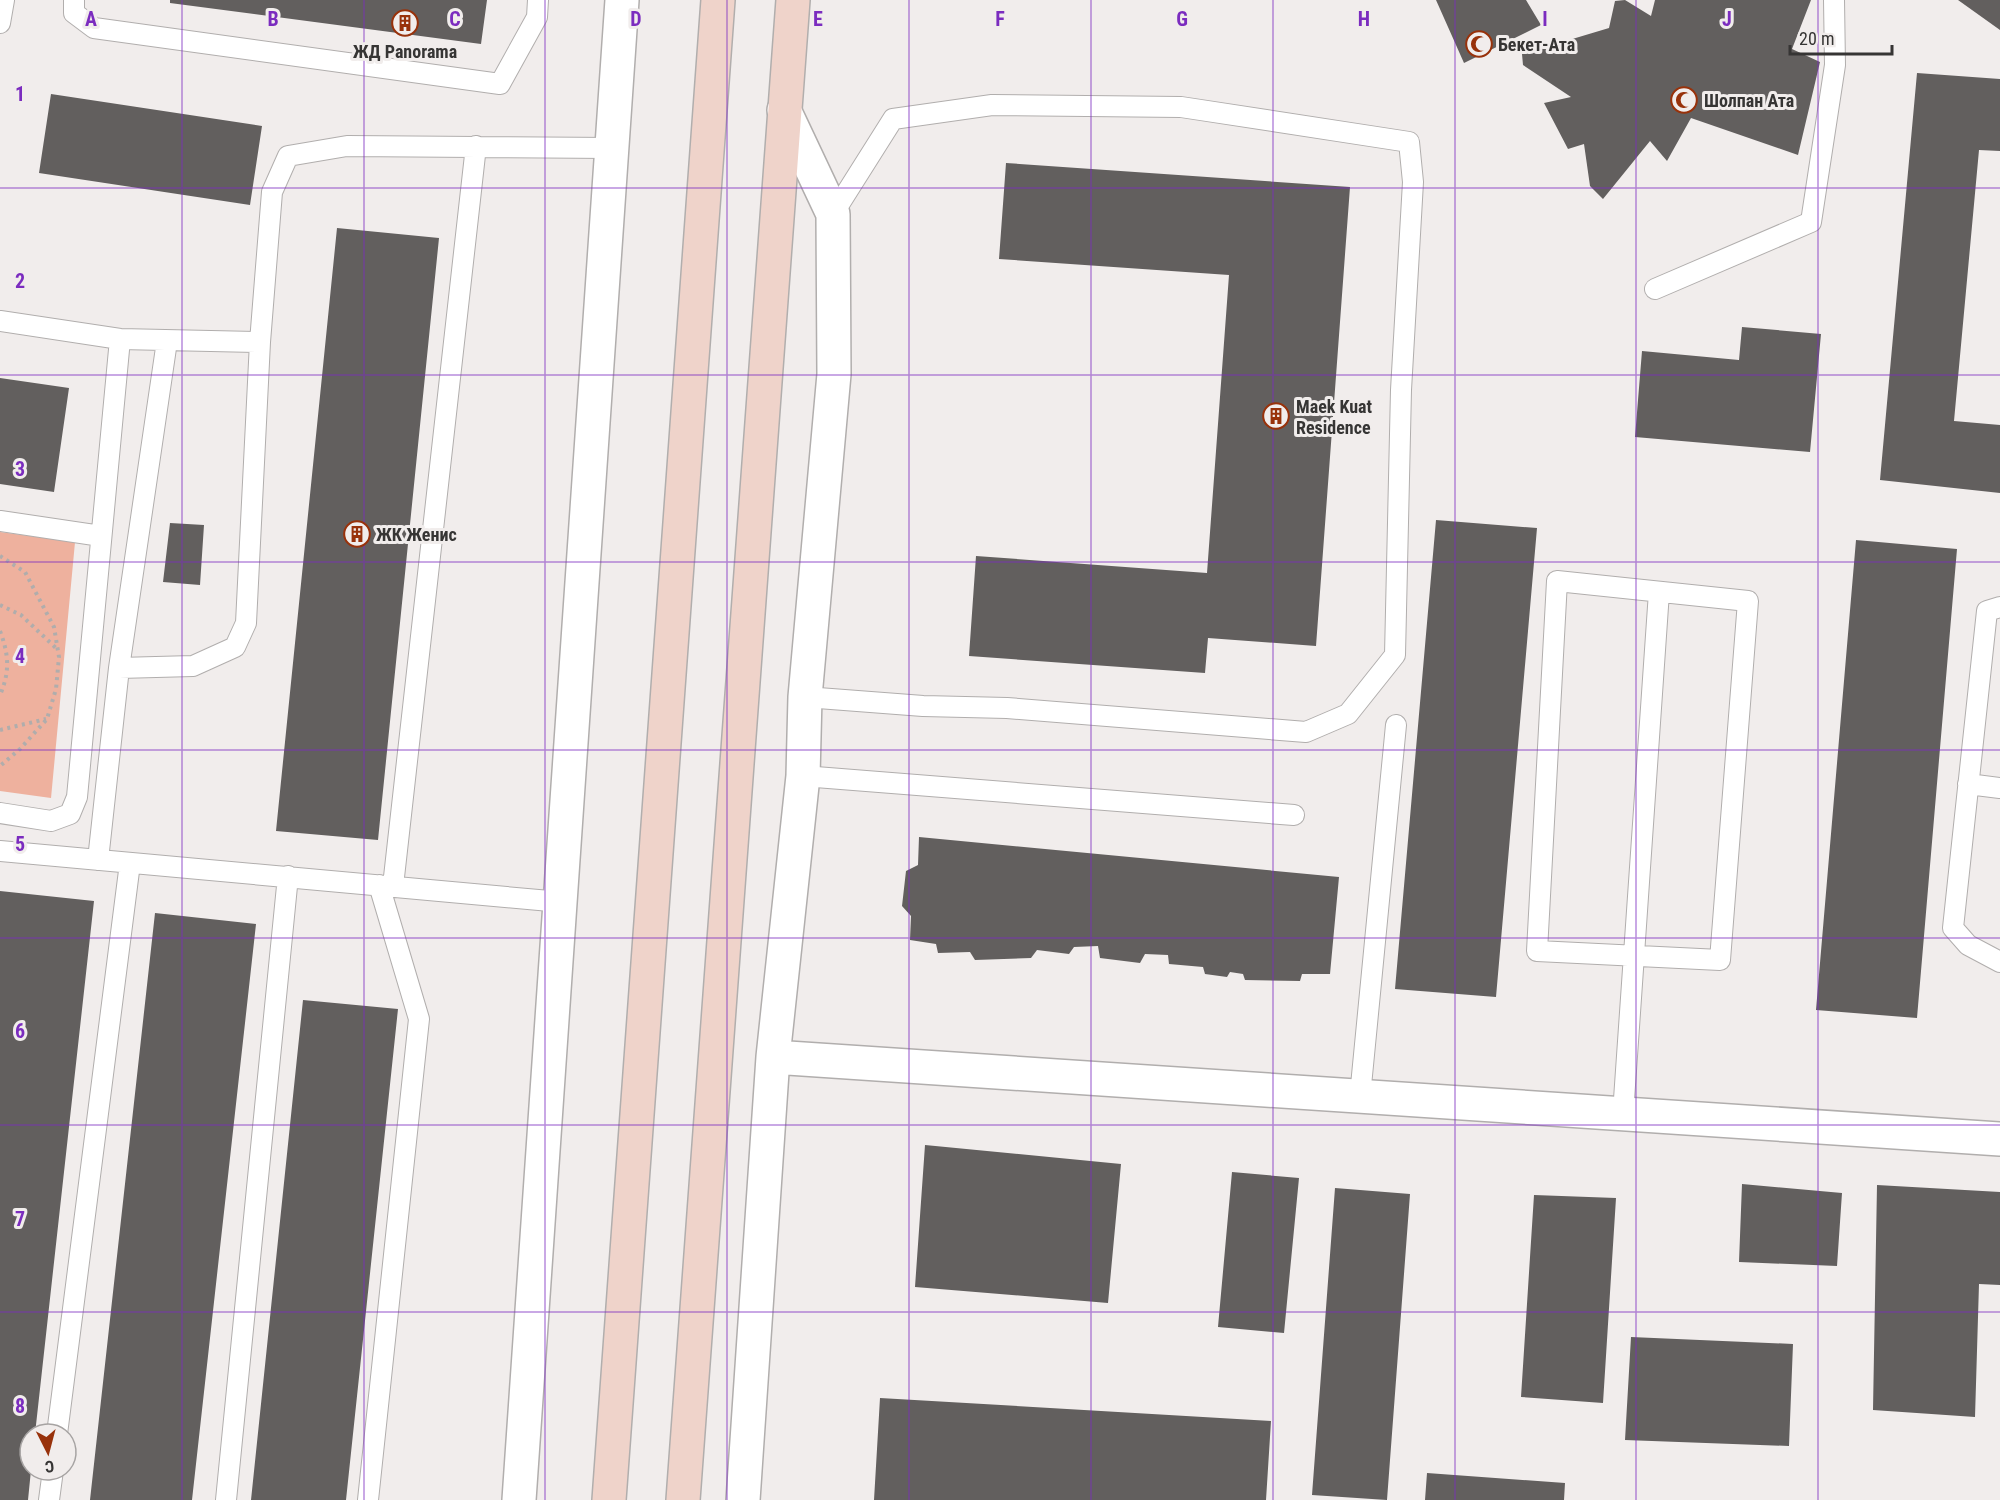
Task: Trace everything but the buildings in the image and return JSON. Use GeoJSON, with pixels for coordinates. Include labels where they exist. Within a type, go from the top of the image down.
{"type":"FeatureCollection","features":[{"type":"Feature","properties":{"kind":"main road"},"geometry":{"type":"LineString","coordinates":[[609,1500],[718,0]]}},
{"type":"Feature","properties":{"kind":"main road"},"geometry":{"type":"LineString","coordinates":[[683,1500],[793,0]]}},
{"type":"Feature","properties":{"kind":"street"},"geometry":{"type":"LineString","coordinates":[[519,1500],[622,0]]}},
{"type":"Feature","properties":{"kind":"street"},"geometry":{"type":"LineString","coordinates":[[743,1500],[772,1057],[803,776],[805,697],[834,374],[833,213],[784,110]]}},
{"type":"Feature","properties":{"kind":"street"},"geometry":{"type":"LineString","coordinates":[[772,1057],[2000,1139]]}},
{"type":"Feature","properties":{"kind":"lane"},"geometry":{"type":"LineString","coordinates":[[0,23],[4,0]]}},
{"type":"Feature","properties":{"kind":"lane"},"geometry":{"type":"LineString","coordinates":[[74,0],[74,13],[94,28],[500,84],[537,17],[538,0]]}},
{"type":"Feature","properties":{"kind":"lane"},"geometry":{"type":"LineString","coordinates":[[1655,289],[1811,222],[1835,66],[1834,0]]}},
{"type":"Feature","properties":{"kind":"lane"},"geometry":{"type":"LineString","coordinates":[[805,697],[924,706],[1007,708],[1306,732],[1348,714],[1395,655],[1401,390],[1413,182],[1409,142],[1181,107],[992,105],[893,119],[833,213]]}},
{"type":"Feature","properties":{"kind":"lane"},"geometry":{"type":"LineString","coordinates":[[119,668],[193,666],[235,647],[246,623],[260,342],[272,192],[288,156],[347,146],[612,148]]}},
{"type":"Feature","properties":{"kind":"lane"},"geometry":{"type":"LineString","coordinates":[[368,1500],[419,1019],[386,886],[476,146]]}},
{"type":"Feature","properties":{"kind":"lane"},"geometry":{"type":"LineString","coordinates":[[0,321],[120,339],[260,342]]}},
{"type":"Feature","properties":{"kind":"lane"},"geometry":{"type":"LineString","coordinates":[[0,813],[51,821],[70,814],[77,797],[120,339]]}},
{"type":"Feature","properties":{"kind":"lane"},"geometry":{"type":"LineString","coordinates":[[98,860],[119,668],[167,340]]}},
{"type":"Feature","properties":{"kind":"lane"},"geometry":{"type":"LineString","coordinates":[[0,521],[101,536]]}},
{"type":"Feature","properties":{"kind":"lane"},"geometry":{"type":"LineString","coordinates":[[1557,581],[1659,592],[1748,601],[1720,960],[1537,951],[1557,581]]}},
{"type":"Feature","properties":{"kind":"lane"},"geometry":{"type":"LineString","coordinates":[[1623,1114],[1659,592]]}},
{"type":"Feature","properties":{"kind":"lane"},"geometry":{"type":"LineString","coordinates":[[2000,607],[1987,611],[1953,928],[1968,945],[2000,962]]}},
{"type":"Feature","properties":{"kind":"lane"},"geometry":{"type":"LineString","coordinates":[[1360,1096],[1396,726]]}},
{"type":"Feature","properties":{"kind":"lane"},"geometry":{"type":"LineString","coordinates":[[803,776],[1294,815]]}},
{"type":"Feature","properties":{"kind":"lane"},"geometry":{"type":"LineString","coordinates":[[1968,784],[2000,788]]}},
{"type":"Feature","properties":{"kind":"lane"},"geometry":{"type":"LineString","coordinates":[[0,851],[561,902]]}},
{"type":"Feature","properties":{"kind":"lane"},"geometry":{"type":"LineString","coordinates":[[59,1422],[130,863]]}},
{"type":"Feature","properties":{"kind":"lane"},"geometry":{"type":"LineString","coordinates":[[226,1500],[288,876]]}},
{"type":"Feature","properties":{"kind":"lane"},"geometry":{"type":"LineString","coordinates":[[49,1500],[51,1482]]}},
{"type":"Feature","properties":{"kind":"path"},"geometry":{"type":"LineString","coordinates":[[0,556],[25,572],[54,627],[57,649],[56,689],[47,719],[0,766]]}},
{"type":"Feature","properties":{"kind":"path"},"geometry":{"type":"LineString","coordinates":[[0,605],[21,615],[57,649]]}},
{"type":"Feature","properties":{"kind":"path"},"geometry":{"type":"LineString","coordinates":[[0,631],[8,651],[8,660],[7,678],[0,695]]}},
{"type":"Feature","properties":{"kind":"path"},"geometry":{"type":"LineString","coordinates":[[0,730],[47,719]]}},
{"type":"Feature","properties":{"kind":"shaded area"},"geometry":{"type":"Polygon","coordinates":[[[0,532],[75,542],[51,798],[0,791],[0,532]]]}},
{"type":"Feature","properties":{"kind":"place","name":"ЖД Panorama"},"geometry":{"type":"Point","coordinates":[405,23]}},
{"type":"Feature","properties":{"kind":"place","name":"Бекет-Ата"},"geometry":{"type":"Point","coordinates":[1479,44]}},
{"type":"Feature","properties":{"kind":"place","name":"Шолпан Ата"},"geometry":{"type":"Point","coordinates":[1684,100]}},
{"type":"Feature","properties":{"kind":"place","name":"Maek Kuat Residence"},"geometry":{"type":"Point","coordinates":[1276,416]}},
{"type":"Feature","properties":{"kind":"place","name":"ЖК Женис"},"geometry":{"type":"Point","coordinates":[357,534]}}]}
